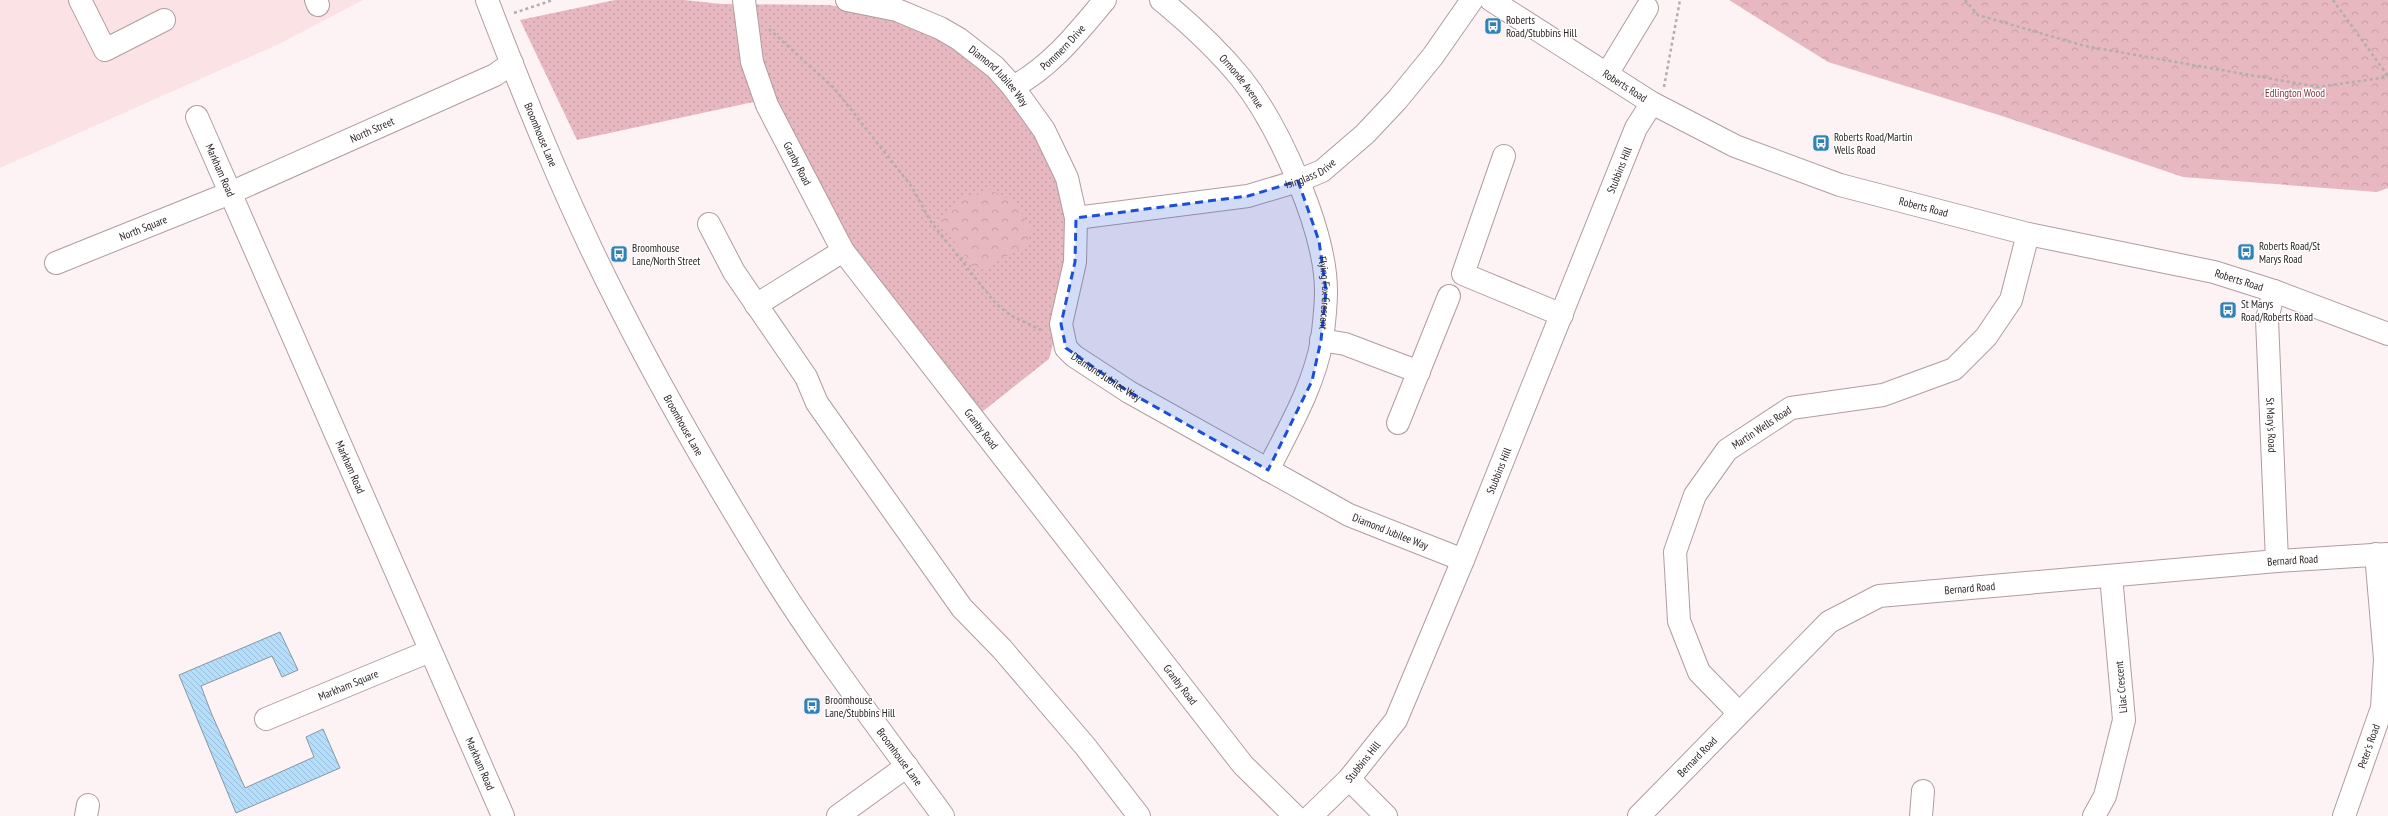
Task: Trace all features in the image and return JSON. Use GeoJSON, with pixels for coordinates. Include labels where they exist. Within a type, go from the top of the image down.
{"type":"FeatureCollection","features":[{"type":"Feature","properties":{"kind":"street"},"geometry":{"type":"LineString","coordinates":[[80,0],[105,50],[164,20]]}},
{"type":"Feature","properties":{"kind":"street","name":"Broomhouse Lane"},"geometry":{"type":"LineString","coordinates":[[487,0],[555,168],[620,307],[717,485],[773,576],[827,656],[943,816]]}},
{"type":"Feature","properties":{"kind":"street","name":"Diamond Jubilee Way"},"geometry":{"type":"LineString","coordinates":[[847,0],[907,6],[959,39],[995,67],[1014,87],[1030,108],[1057,154],[1067,178],[1076,218],[1077,246],[1061,324],[1062,338],[1066,348],[1074,356],[1129,392],[1350,515],[1463,560]]}},
{"type":"Feature","properties":{"kind":"street","name":"Pommern Drive"},"geometry":{"type":"LineString","coordinates":[[1014,87],[1045,67],[1058,55],[1105,0]]}},
{"type":"Feature","properties":{"kind":"street","name":"Ormonde Avenue"},"geometry":{"type":"LineString","coordinates":[[1161,0],[1202,37],[1241,78],[1280,141],[1298,181]]}},
{"type":"Feature","properties":{"kind":"street","name":"Isinglass Drive"},"geometry":{"type":"LineString","coordinates":[[1076,218],[1248,196],[1298,181],[1322,171],[1364,134],[1392,106],[1433,56],[1472,0]]}},
{"type":"Feature","properties":{"kind":"street","name":"Roberts Road"},"geometry":{"type":"LineString","coordinates":[[1491,0],[1656,105],[1735,146],[1840,185],[2028,234],[2214,272],[2274,291],[2388,334]]}},
{"type":"Feature","properties":{"kind":"street"},"geometry":{"type":"LineString","coordinates":[[1607,74],[1647,8]]}},
{"type":"Feature","properties":{"kind":"street","name":"Granby Road"},"geometry":{"type":"LineString","coordinates":[[745,9],[752,62],[767,105],[843,251],[1243,765],[1295,816]]}},
{"type":"Feature","properties":{"kind":"street","name":"North Street"},"geometry":{"type":"LineString","coordinates":[[230,193],[495,75],[512,63]]}},
{"type":"Feature","properties":{"kind":"street","name":"Stubbins Hill"},"geometry":{"type":"LineString","coordinates":[[1311,816],[1349,780],[1396,720],[1463,560],[1636,128],[1656,105]]}},
{"type":"Feature","properties":{"kind":"street","name":"Markham Road"},"geometry":{"type":"LineString","coordinates":[[197,117],[502,816]]}},
{"type":"Feature","properties":{"kind":"street"},"geometry":{"type":"LineString","coordinates":[[1504,156],[1463,274],[1562,315]]}},
{"type":"Feature","properties":{"kind":"street","name":"Flying Fox Crescent"},"geometry":{"type":"LineString","coordinates":[[1268,470],[1312,381],[1322,340],[1326,291],[1319,241],[1298,181]]}},
{"type":"Feature","properties":{"kind":"street","name":"North Square"},"geometry":{"type":"LineString","coordinates":[[56,263],[230,193]]}},
{"type":"Feature","properties":{"kind":"street"},"geometry":{"type":"LineString","coordinates":[[709,224],[734,272],[806,378],[817,402],[962,608],[1002,649],[1085,746],[1139,816]]}},
{"type":"Feature","properties":{"kind":"street","name":"Martin Wells Road"},"geometry":{"type":"LineString","coordinates":[[1739,713],[1699,672],[1679,621],[1675,552],[1696,495],[1727,450],[1791,408],[1883,395],[1954,369],[1986,337],[2011,300],[2028,234]]}},
{"type":"Feature","properties":{"kind":"street"},"geometry":{"type":"LineString","coordinates":[[756,305],[843,251]]}},
{"type":"Feature","properties":{"kind":"street","name":"St Mary's Road"},"geometry":{"type":"LineString","coordinates":[[2274,291],[2266,319],[2277,561]]}},
{"type":"Feature","properties":{"kind":"street"},"geometry":{"type":"LineString","coordinates":[[1398,423],[1449,296]]}},
{"type":"Feature","properties":{"kind":"street"},"geometry":{"type":"LineString","coordinates":[[1322,340],[1345,344],[1419,372]]}},
{"type":"Feature","properties":{"kind":"street","name":"Bernard Road"},"geometry":{"type":"LineString","coordinates":[[1639,816],[1829,622],[1879,596],[2277,561],[2382,554]]}},
{"type":"Feature","properties":{"kind":"street","name":"Peter's Road"},"geometry":{"type":"LineString","coordinates":[[2344,816],[2382,708],[2385,659],[2382,554]]}},
{"type":"Feature","properties":{"kind":"street","name":"Lilac Crescent"},"geometry":{"type":"LineString","coordinates":[[2094,816],[2105,796],[2124,720],[2111,576]]}},
{"type":"Feature","properties":{"kind":"street","name":"Markham Square"},"geometry":{"type":"LineString","coordinates":[[266,719],[430,651]]}},
{"type":"Feature","properties":{"kind":"street"},"geometry":{"type":"LineString","coordinates":[[838,816],[907,766]]}},
{"type":"Feature","properties":{"kind":"street"},"geometry":{"type":"LineString","coordinates":[[1349,780],[1386,816]]}},
{"type":"Feature","properties":{"kind":"street"},"geometry":{"type":"LineString","coordinates":[[1921,816],[1923,791]]}},
{"type":"Feature","properties":{"kind":"path"},"geometry":{"type":"LineString","coordinates":[[495,20],[553,0]]}},
{"type":"Feature","properties":{"kind":"path"},"geometry":{"type":"LineString","coordinates":[[1656,105],[1680,0]]}},
{"type":"Feature","properties":{"kind":"path"},"geometry":{"type":"LineString","coordinates":[[1965,0],[1978,16],[2085,46],[2318,86],[2388,76],[2333,0]]}},
{"type":"Feature","properties":{"kind":"path"},"geometry":{"type":"LineString","coordinates":[[745,9],[834,88],[912,187],[931,222],[996,304],[1010,316],[1037,329],[1062,338]]}},
{"type":"Feature","properties":{"kind":"highlighted area"},"geometry":{"type":"Polygon","coordinates":[[[1298,181],[1319,241],[1326,291],[1321,340],[1312,381],[1268,470],[1129,392],[1066,348],[1061,324],[1075,262],[1076,218],[1248,196],[1298,181]]]}},
{"type":"Feature","properties":{"kind":"shaded area"},"geometry":{"type":"Polygon","coordinates":[[[0,0],[363,0],[279,44],[0,168],[0,0]]]}},
{"type":"Feature","properties":{"kind":"green space"},"geometry":{"type":"Polygon","coordinates":[[[615,0],[684,0],[722,4],[829,5],[903,18],[978,60],[1025,114],[1074,211],[1058,325],[1049,359],[982,412],[850,248],[772,98],[577,140],[520,20],[615,0]]]}},
{"type":"Feature","properties":{"kind":"green space","name":"Edlington Wood"},"geometry":{"type":"Polygon","coordinates":[[[1729,0],[2388,0],[2388,188],[2377,192],[2183,177],[2002,116],[1828,62],[1729,0]]]}},
{"type":"Feature","properties":{"kind":"green space"},"geometry":{"type":"Polygon","coordinates":[[[989,189],[1014,202],[1031,228],[1026,246],[977,272],[939,221],[959,199],[989,189]]]}},
{"type":"Feature","properties":{"kind":"building"},"geometry":{"type":"Polygon","coordinates":[[[280,632],[298,670],[282,677],[272,656],[201,686],[212,715],[245,788],[314,757],[306,737],[323,729],[340,768],[236,813],[179,675],[280,632]]]}},
{"type":"Feature","properties":{"kind":"place","name":"Roberts Road/Stubbins Hill"},"geometry":{"type":"Point","coordinates":[1493,26]}},
{"type":"Feature","properties":{"kind":"place","name":"Roberts Road/Martin Wells Road"},"geometry":{"type":"Point","coordinates":[1821,143]}},
{"type":"Feature","properties":{"kind":"place","name":"Roberts Road/St Marys Road"},"geometry":{"type":"Point","coordinates":[2246,252]}},
{"type":"Feature","properties":{"kind":"place","name":"Broomhouse Lane/North Street"},"geometry":{"type":"Point","coordinates":[619,254]}},
{"type":"Feature","properties":{"kind":"place","name":"St Marys Road/Roberts Road"},"geometry":{"type":"Point","coordinates":[2228,310]}},
{"type":"Feature","properties":{"kind":"place","name":"Broomhouse Lane/Stubbins Hill"},"geometry":{"type":"Point","coordinates":[812,706]}}]}
